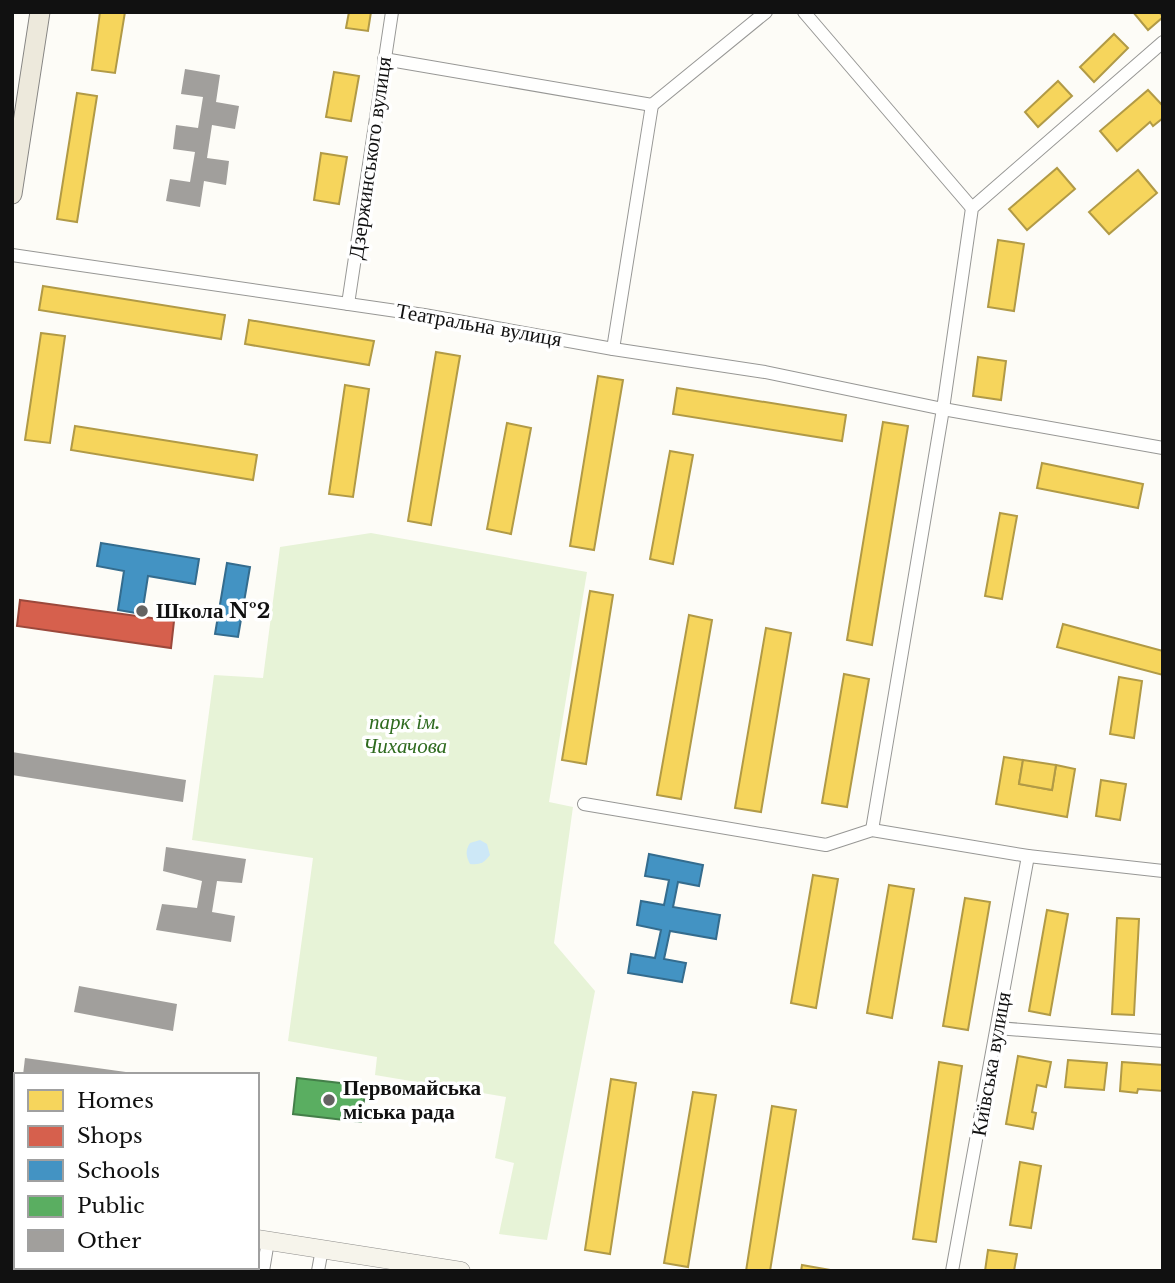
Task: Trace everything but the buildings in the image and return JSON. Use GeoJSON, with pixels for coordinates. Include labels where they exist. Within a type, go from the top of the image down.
{"type":"FeatureCollection","features":[{"type":"Feature","properties":{"kind":"main road"},"geometry":{"type":"LineString","coordinates":[[12,194],[40,12]]}},
{"type":"Feature","properties":{"kind":"street","name":"Дзержинського вулиця"},"geometry":{"type":"LineString","coordinates":[[348,304],[392,12]]}},
{"type":"Feature","properties":{"kind":"street"},"geometry":{"type":"LineString","coordinates":[[612,349],[652,105],[766,12]]}},
{"type":"Feature","properties":{"kind":"street"},"geometry":{"type":"LineString","coordinates":[[804,12],[972,208]]}},
{"type":"Feature","properties":{"kind":"street"},"geometry":{"type":"LineString","coordinates":[[872,830],[943,410],[972,208],[1163,42]]}},
{"type":"Feature","properties":{"kind":"street"},"geometry":{"type":"LineString","coordinates":[[384,59],[652,105]]}},
{"type":"Feature","properties":{"kind":"street","name":"Театральна вулиця"},"geometry":{"type":"LineString","coordinates":[[12,256],[425,315],[612,349],[765,372],[943,410],[1163,448]]}},
{"type":"Feature","properties":{"kind":"street"},"geometry":{"type":"LineString","coordinates":[[584,804],[826,845],[872,830],[1028,856],[1163,871]]}},
{"type":"Feature","properties":{"kind":"street","name":"Київська вулиця"},"geometry":{"type":"LineString","coordinates":[[953,1271],[1028,856]]}},
{"type":"Feature","properties":{"kind":"street"},"geometry":{"type":"LineString","coordinates":[[997,1028],[1163,1041]]}},
{"type":"Feature","properties":{"kind":"street"},"geometry":{"type":"LineString","coordinates":[[263,1271],[263,1240],[461,1271]]}},
{"type":"Feature","properties":{"kind":"street"},"geometry":{"type":"LineString","coordinates":[[318,1271],[322,1249]]}},
{"type":"Feature","properties":{"kind":"green space","name":"парк ім. Чихачова"},"geometry":{"type":"Polygon","coordinates":[[[371,533],[587,572],[549,802],[573,807],[554,943],[595,991],[547,1240],[499,1234],[514,1163],[495,1158],[506,1097],[375,1075],[377,1057],[288,1041],[313,858],[192,840],[214,675],[263,678],[280,547],[371,533]]]}},
{"type":"Feature","properties":{"kind":"water"},"geometry":{"type":"Polygon","coordinates":[[[480,840],[487,844],[490,855],[482,863],[470,864],[468,846],[480,840]]]}},
{"type":"Feature","properties":{"kind":"place","name":"Школа №2"},"geometry":{"type":"Point","coordinates":[142,611]}},
{"type":"Feature","properties":{"kind":"place","name":"Первомайська міська рада"},"geometry":{"type":"Point","coordinates":[329,1100]}}]}
